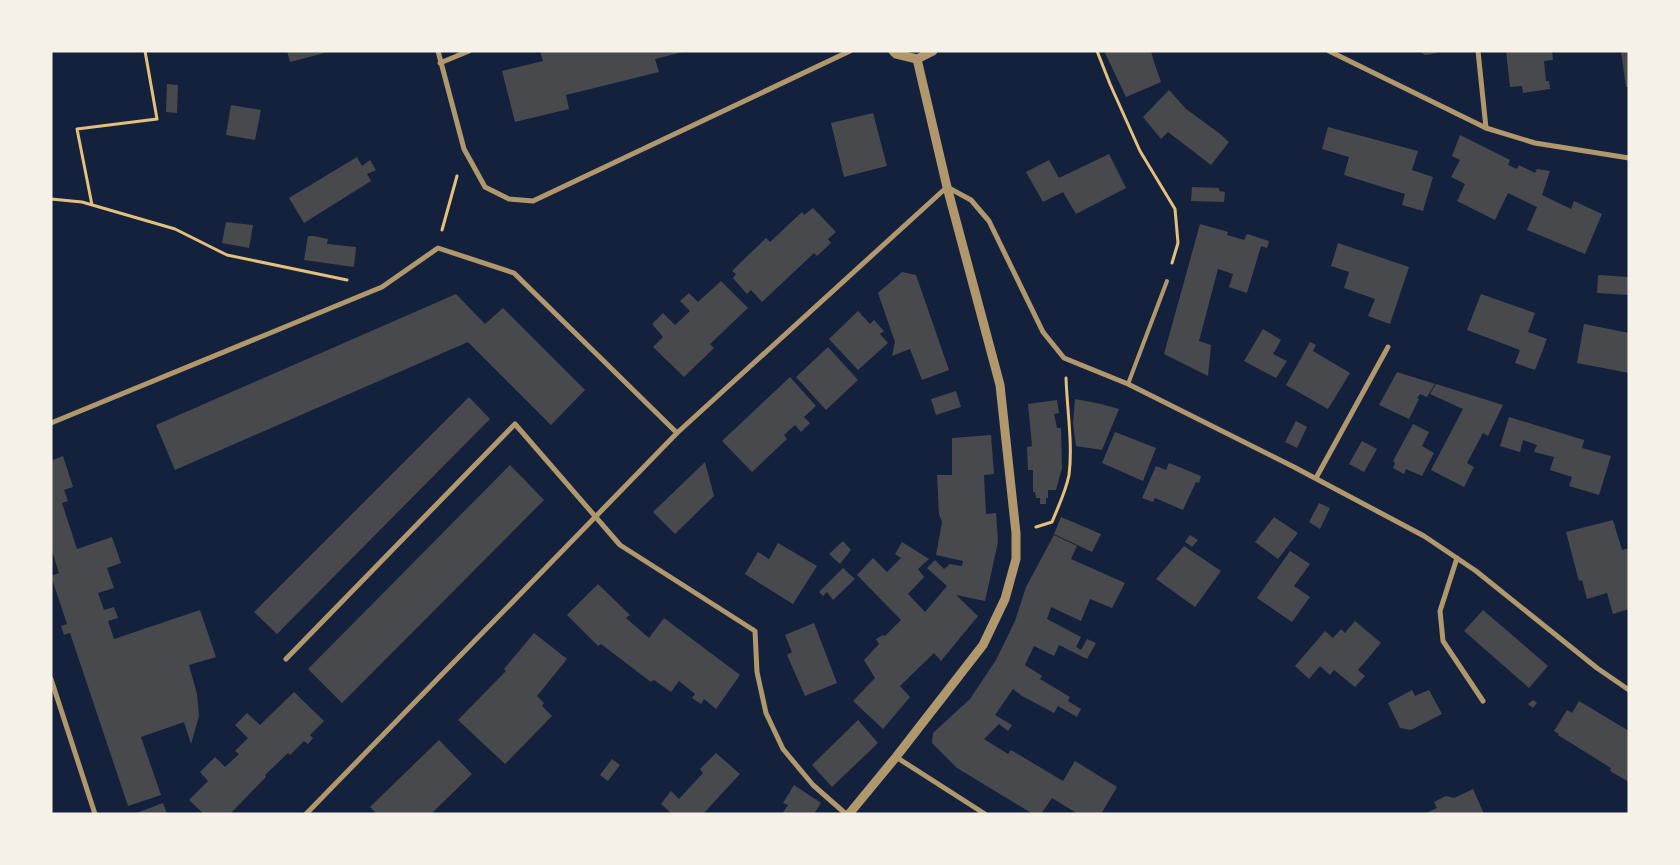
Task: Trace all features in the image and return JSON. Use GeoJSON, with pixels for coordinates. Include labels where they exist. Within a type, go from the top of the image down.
{"type":"FeatureCollection","features":[{"type":"Feature","properties":{"kind":"street"},"geometry":{"type":"LineString","coordinates":[[438,51],[464,149],[485,187],[509,199],[533,201],[850,51]]}},
{"type":"Feature","properties":{"kind":"street"},"geometry":{"type":"LineString","coordinates":[[440,63],[469,51]]}},
{"type":"Feature","properties":{"kind":"street"},"geometry":{"type":"LineString","coordinates":[[893,51],[896,54],[918,59],[933,51]]}},
{"type":"Feature","properties":{"kind":"street"},"geometry":{"type":"LineString","coordinates":[[1329,51],[1486,128],[1535,143],[1629,158]]}},
{"type":"Feature","properties":{"kind":"street"},"geometry":{"type":"LineString","coordinates":[[1478,51],[1486,128]]}},
{"type":"Feature","properties":{"kind":"street"},"geometry":{"type":"LineString","coordinates":[[286,659],[515,424],[620,545],[755,631],[757,672],[766,712],[783,749],[813,785],[848,814],[896,757],[983,645],[1005,599],[1016,559],[1016,533],[1000,385],[947,187],[918,59]]}},
{"type":"Feature","properties":{"kind":"street"},"geometry":{"type":"LineString","coordinates":[[947,187],[971,200],[989,221],[1043,332],[1064,358],[1128,384],[1316,478],[1424,536],[1476,571],[1597,668],[1629,690]]}},
{"type":"Feature","properties":{"kind":"street"},"geometry":{"type":"LineString","coordinates":[[306,814],[677,433],[947,187]]}},
{"type":"Feature","properties":{"kind":"street"},"geometry":{"type":"LineString","coordinates":[[51,423],[382,287],[438,248],[514,273],[677,433]]}},
{"type":"Feature","properties":{"kind":"street"},"geometry":{"type":"LineString","coordinates":[[1316,478],[1388,347]]}},
{"type":"Feature","properties":{"kind":"street"},"geometry":{"type":"LineString","coordinates":[[1457,558],[1440,611],[1443,641],[1482,701]]}},
{"type":"Feature","properties":{"kind":"street"},"geometry":{"type":"LineString","coordinates":[[51,679],[95,814]]}},
{"type":"Feature","properties":{"kind":"street"},"geometry":{"type":"LineString","coordinates":[[896,757],[985,814]]}},
{"type":"Feature","properties":{"kind":"lane"},"geometry":{"type":"LineString","coordinates":[[1128,384],[1167,281]]}},
{"type":"Feature","properties":{"kind":"path"},"geometry":{"type":"LineString","coordinates":[[92,206],[77,129],[157,118],[145,51]]}},
{"type":"Feature","properties":{"kind":"path"},"geometry":{"type":"LineString","coordinates":[[1097,51],[1140,151],[1175,209],[1178,243],[1167,281]]}},
{"type":"Feature","properties":{"kind":"path"},"geometry":{"type":"LineString","coordinates":[[438,248],[464,149]]}},
{"type":"Feature","properties":{"kind":"path"},"geometry":{"type":"LineString","coordinates":[[51,199],[82,202],[175,229],[228,255],[382,287]]}},
{"type":"Feature","properties":{"kind":"path"},"geometry":{"type":"LineString","coordinates":[[1016,533],[1052,522],[1061,502],[1069,475],[1070,447],[1064,358]]}},
{"type":"Feature","properties":{"kind":"building"},"geometry":{"type":"Polygon","coordinates":[[[287,51],[328,51],[328,52],[290,62],[287,51]]]}},
{"type":"Feature","properties":{"kind":"building"},"geometry":{"type":"Polygon","coordinates":[[[540,51],[683,52],[655,59],[659,72],[566,95],[569,109],[515,122],[502,71],[543,61],[540,51]]]}},
{"type":"Feature","properties":{"kind":"building"},"geometry":{"type":"Polygon","coordinates":[[[1108,51],[1151,51],[1161,82],[1126,97],[1105,53],[1108,51]]]}},
{"type":"Feature","properties":{"kind":"building"},"geometry":{"type":"Polygon","coordinates":[[[1419,51],[1437,51],[1437,53],[1425,55],[1419,51]]]}},
{"type":"Feature","properties":{"kind":"building"},"geometry":{"type":"Polygon","coordinates":[[[1506,51],[1552,51],[1553,60],[1544,61],[1546,81],[1549,81],[1550,89],[1523,93],[1522,86],[1510,87],[1506,51]]]}},
{"type":"Feature","properties":{"kind":"building"},"geometry":{"type":"Polygon","coordinates":[[[1621,51],[1629,51],[1629,87],[1626,87],[1621,51]]]}},
{"type":"Feature","properties":{"kind":"building"},"geometry":{"type":"Polygon","coordinates":[[[167,84],[178,85],[177,113],[166,112],[167,84]]]}},
{"type":"Feature","properties":{"kind":"building"},"geometry":{"type":"Polygon","coordinates":[[[1169,90],[1186,109],[1229,142],[1211,165],[1168,132],[1161,139],[1143,117],[1169,90]]]}},
{"type":"Feature","properties":{"kind":"building"},"geometry":{"type":"Polygon","coordinates":[[[231,105],[261,110],[255,140],[226,135],[231,105]]]}},
{"type":"Feature","properties":{"kind":"building"},"geometry":{"type":"Polygon","coordinates":[[[873,113],[887,166],[844,177],[831,123],[873,113]]]}},
{"type":"Feature","properties":{"kind":"building"},"geometry":{"type":"Polygon","coordinates":[[[1328,127],[1418,151],[1412,170],[1433,177],[1423,211],[1402,205],[1405,194],[1344,175],[1349,157],[1322,149],[1328,127]]]}},
{"type":"Feature","properties":{"kind":"building"},"geometry":{"type":"Polygon","coordinates":[[[1460,135],[1510,160],[1508,165],[1517,169],[1519,165],[1535,173],[1537,169],[1550,171],[1542,195],[1571,209],[1574,201],[1602,214],[1585,254],[1527,230],[1537,207],[1508,193],[1495,220],[1457,201],[1465,184],[1451,177],[1460,160],[1452,156],[1460,135]]]}},
{"type":"Feature","properties":{"kind":"building"},"geometry":{"type":"Polygon","coordinates":[[[1109,154],[1126,188],[1076,214],[1063,192],[1043,202],[1026,172],[1049,160],[1059,178],[1109,154]]]}},
{"type":"Feature","properties":{"kind":"building"},"geometry":{"type":"Polygon","coordinates":[[[357,157],[362,166],[370,160],[376,170],[367,174],[371,181],[304,223],[289,198],[357,157]]]}},
{"type":"Feature","properties":{"kind":"building"},"geometry":{"type":"Polygon","coordinates":[[[1192,187],[1219,188],[1219,191],[1225,192],[1224,202],[1191,201],[1192,187]]]}},
{"type":"Feature","properties":{"kind":"building"},"geometry":{"type":"Polygon","coordinates":[[[813,208],[836,232],[828,239],[831,243],[817,256],[814,253],[762,302],[751,290],[747,294],[733,278],[736,274],[732,271],[766,238],[770,242],[802,212],[804,215],[813,208]]]}},
{"type":"Feature","properties":{"kind":"building"},"geometry":{"type":"Polygon","coordinates":[[[226,222],[253,225],[249,248],[222,243],[226,222]]]}},
{"type":"Feature","properties":{"kind":"building"},"geometry":{"type":"Polygon","coordinates":[[[1200,224],[1228,232],[1227,235],[1244,240],[1247,234],[1269,241],[1267,248],[1261,246],[1247,293],[1229,287],[1233,274],[1218,269],[1199,341],[1211,345],[1208,376],[1164,354],[1200,224]]]}},
{"type":"Feature","properties":{"kind":"building"},"geometry":{"type":"Polygon","coordinates":[[[308,236],[328,239],[327,244],[356,247],[354,267],[304,260],[308,236]]]}},
{"type":"Feature","properties":{"kind":"building"},"geometry":{"type":"Polygon","coordinates":[[[1338,243],[1409,267],[1390,324],[1368,316],[1375,299],[1344,288],[1349,272],[1331,266],[1338,243]]]}},
{"type":"Feature","properties":{"kind":"building"},"geometry":{"type":"Polygon","coordinates":[[[902,272],[916,275],[949,370],[922,380],[910,349],[892,356],[895,342],[878,293],[902,272]]]}},
{"type":"Feature","properties":{"kind":"building"},"geometry":{"type":"Polygon","coordinates":[[[1598,276],[1629,277],[1629,295],[1597,293],[1598,276]]]}},
{"type":"Feature","properties":{"kind":"building"},"geometry":{"type":"Polygon","coordinates":[[[721,281],[748,308],[710,344],[714,348],[684,377],[653,347],[663,337],[652,324],[663,313],[675,325],[690,311],[680,301],[689,293],[698,302],[721,281]]]}},
{"type":"Feature","properties":{"kind":"building"},"geometry":{"type":"Polygon","coordinates":[[[456,294],[485,324],[503,308],[585,390],[551,425],[468,342],[175,470],[156,425],[456,294]]]}},
{"type":"Feature","properties":{"kind":"building"},"geometry":{"type":"Polygon","coordinates":[[[1481,294],[1535,313],[1528,332],[1547,339],[1535,370],[1515,363],[1520,350],[1467,330],[1481,294]]]}},
{"type":"Feature","properties":{"kind":"building"},"geometry":{"type":"Polygon","coordinates":[[[858,311],[870,324],[874,320],[884,331],[880,334],[888,343],[858,370],[829,339],[858,311]]]}},
{"type":"Feature","properties":{"kind":"building"},"geometry":{"type":"Polygon","coordinates":[[[1584,324],[1629,333],[1629,373],[1577,363],[1584,324]]]}},
{"type":"Feature","properties":{"kind":"building"},"geometry":{"type":"Polygon","coordinates":[[[1263,329],[1281,340],[1273,354],[1287,361],[1276,378],[1244,361],[1263,329]]]}},
{"type":"Feature","properties":{"kind":"building"},"geometry":{"type":"Polygon","coordinates":[[[1310,342],[1316,345],[1313,351],[1350,373],[1328,409],[1286,385],[1310,342]]]}},
{"type":"Feature","properties":{"kind":"building"},"geometry":{"type":"Polygon","coordinates":[[[828,347],[858,380],[826,410],[796,377],[828,347]]]}},
{"type":"Feature","properties":{"kind":"building"},"geometry":{"type":"Polygon","coordinates":[[[1397,372],[1435,384],[1427,397],[1420,394],[1417,398],[1419,399],[1409,419],[1379,405],[1397,372]]]}},
{"type":"Feature","properties":{"kind":"building"},"geometry":{"type":"Polygon","coordinates":[[[790,377],[816,406],[804,417],[810,423],[801,432],[795,425],[784,435],[787,439],[752,472],[722,441],[790,377]]]}},
{"type":"Feature","properties":{"kind":"building"},"geometry":{"type":"Polygon","coordinates":[[[1436,384],[1503,405],[1488,436],[1483,433],[1467,463],[1474,467],[1464,487],[1431,470],[1463,409],[1430,394],[1436,384]]]}},
{"type":"Feature","properties":{"kind":"building"},"geometry":{"type":"Polygon","coordinates":[[[956,391],[961,407],[936,415],[931,399],[956,391]]]}},
{"type":"Feature","properties":{"kind":"building"},"geometry":{"type":"Polygon","coordinates":[[[469,397],[490,419],[277,634],[254,612],[469,397]]]}},
{"type":"Feature","properties":{"kind":"building"},"geometry":{"type":"Polygon","coordinates":[[[1075,399],[1119,409],[1102,450],[1076,446],[1073,423],[1075,399]]]}},
{"type":"Feature","properties":{"kind":"building"},"geometry":{"type":"Polygon","coordinates":[[[1057,400],[1059,413],[1054,414],[1057,428],[1061,428],[1062,468],[1056,490],[1048,490],[1046,504],[1040,504],[1040,498],[1036,498],[1035,492],[1033,492],[1033,470],[1028,470],[1027,447],[1032,446],[1028,404],[1057,400]]]}},
{"type":"Feature","properties":{"kind":"building"},"geometry":{"type":"Polygon","coordinates":[[[1509,417],[1584,440],[1582,448],[1611,456],[1599,495],[1569,486],[1572,477],[1550,470],[1554,457],[1534,452],[1537,445],[1523,440],[1520,452],[1500,446],[1509,417]]]}},
{"type":"Feature","properties":{"kind":"building"},"geometry":{"type":"Polygon","coordinates":[[[1296,421],[1307,427],[1297,448],[1285,442],[1296,421]]]}},
{"type":"Feature","properties":{"kind":"building"},"geometry":{"type":"Polygon","coordinates":[[[1413,424],[1429,432],[1422,446],[1434,453],[1422,476],[1406,469],[1404,474],[1393,468],[1395,463],[1393,461],[1413,424]]]}},
{"type":"Feature","properties":{"kind":"building"},"geometry":{"type":"Polygon","coordinates":[[[1115,432],[1156,448],[1143,481],[1102,463],[1115,432]]]}},
{"type":"Feature","properties":{"kind":"building"},"geometry":{"type":"Polygon","coordinates":[[[991,435],[994,474],[984,475],[986,514],[996,513],[998,542],[985,601],[956,595],[978,616],[941,661],[934,653],[900,686],[910,697],[883,729],[853,701],[875,678],[864,660],[879,644],[876,639],[883,635],[885,636],[901,620],[857,575],[873,558],[887,572],[901,558],[895,554],[902,542],[929,559],[918,569],[924,577],[908,594],[925,612],[947,586],[927,568],[935,560],[944,569],[950,564],[962,566],[963,561],[936,555],[942,522],[939,514],[937,475],[952,475],[952,438],[991,435]]]}},
{"type":"Feature","properties":{"kind":"building"},"geometry":{"type":"Polygon","coordinates":[[[1362,441],[1377,449],[1364,472],[1349,464],[1362,441]]]}},
{"type":"Feature","properties":{"kind":"building"},"geometry":{"type":"Polygon","coordinates":[[[51,455],[53,460],[63,456],[73,487],[64,490],[68,501],[62,503],[77,549],[112,537],[121,563],[107,568],[114,588],[98,593],[104,610],[114,607],[118,618],[108,621],[114,639],[200,610],[216,657],[189,665],[197,694],[199,716],[191,744],[184,722],[141,737],[161,795],[128,806],[70,633],[64,635],[61,626],[67,624],[51,576],[59,573],[51,548],[51,455]]]}},
{"type":"Feature","properties":{"kind":"building"},"geometry":{"type":"Polygon","coordinates":[[[705,462],[714,496],[675,534],[653,512],[705,462]]]}},
{"type":"Feature","properties":{"kind":"building"},"geometry":{"type":"Polygon","coordinates":[[[1169,463],[1201,476],[1199,483],[1196,482],[1183,510],[1155,498],[1153,502],[1142,498],[1156,466],[1166,470],[1169,463]]]}},
{"type":"Feature","properties":{"kind":"building"},"geometry":{"type":"Polygon","coordinates":[[[510,465],[544,500],[342,703],[308,669],[510,465]]]}},
{"type":"Feature","properties":{"kind":"building"},"geometry":{"type":"Polygon","coordinates":[[[1319,503],[1330,508],[1320,529],[1309,522],[1319,503]]]}},
{"type":"Feature","properties":{"kind":"building"},"geometry":{"type":"Polygon","coordinates":[[[1061,517],[1101,534],[1092,552],[1054,534],[1061,517]]]}},
{"type":"Feature","properties":{"kind":"building"},"geometry":{"type":"Polygon","coordinates":[[[1274,517],[1298,533],[1278,559],[1255,542],[1274,517]]]}},
{"type":"Feature","properties":{"kind":"building"},"geometry":{"type":"Polygon","coordinates":[[[1613,520],[1622,550],[1629,548],[1629,609],[1613,614],[1607,593],[1587,599],[1582,580],[1579,581],[1566,532],[1613,520]]]}},
{"type":"Feature","properties":{"kind":"building"},"geometry":{"type":"Polygon","coordinates":[[[1054,535],[1077,546],[1071,559],[1125,583],[1112,608],[1090,599],[1081,621],[1051,607],[1047,619],[1081,637],[1076,647],[1081,650],[1087,639],[1096,643],[1087,659],[1059,645],[1054,656],[1034,646],[1025,665],[1042,676],[1040,679],[1070,697],[1068,701],[1081,709],[1077,717],[1058,706],[1054,713],[1013,689],[995,715],[1012,725],[1008,731],[999,724],[984,739],[1008,754],[1011,750],[1063,781],[1075,761],[1117,787],[1101,814],[1078,814],[1052,798],[1041,814],[1033,814],[957,768],[932,743],[933,733],[970,699],[996,660],[1015,621],[1026,587],[1054,535]]]}},
{"type":"Feature","properties":{"kind":"building"},"geometry":{"type":"Polygon","coordinates":[[[1190,535],[1198,540],[1192,547],[1185,542],[1190,535]]]}},
{"type":"Feature","properties":{"kind":"building"},"geometry":{"type":"Polygon","coordinates":[[[843,541],[851,550],[840,564],[829,554],[843,541]]]}},
{"type":"Feature","properties":{"kind":"building"},"geometry":{"type":"Polygon","coordinates":[[[778,543],[817,566],[793,604],[745,574],[758,552],[769,559],[778,543]]]}},
{"type":"Feature","properties":{"kind":"building"},"geometry":{"type":"Polygon","coordinates":[[[1184,546],[1221,571],[1195,607],[1156,579],[1184,546]]]}},
{"type":"Feature","properties":{"kind":"building"},"geometry":{"type":"Polygon","coordinates":[[[1290,551],[1310,564],[1294,586],[1310,597],[1292,622],[1257,598],[1290,551]]]}},
{"type":"Feature","properties":{"kind":"building"},"geometry":{"type":"Polygon","coordinates":[[[843,568],[855,579],[833,600],[827,592],[823,596],[819,592],[843,568]]]}},
{"type":"Feature","properties":{"kind":"building"},"geometry":{"type":"Polygon","coordinates":[[[598,584],[630,615],[626,618],[649,638],[664,618],[740,675],[716,709],[704,699],[701,704],[692,698],[695,694],[679,681],[671,692],[654,680],[651,682],[601,644],[598,646],[567,615],[598,584]]]}},
{"type":"Feature","properties":{"kind":"building"},"geometry":{"type":"Polygon","coordinates":[[[1483,610],[1548,666],[1529,688],[1464,631],[1483,610]]]}},
{"type":"Feature","properties":{"kind":"building"},"geometry":{"type":"Polygon","coordinates":[[[1355,621],[1381,643],[1358,670],[1365,676],[1355,687],[1334,670],[1330,675],[1320,666],[1309,679],[1295,666],[1325,631],[1333,638],[1341,629],[1345,633],[1355,621]]]}},
{"type":"Feature","properties":{"kind":"building"},"geometry":{"type":"Polygon","coordinates":[[[814,623],[837,683],[805,696],[787,655],[792,652],[785,635],[814,623]]]}},
{"type":"Feature","properties":{"kind":"building"},"geometry":{"type":"Polygon","coordinates":[[[534,633],[567,659],[537,696],[544,703],[542,706],[552,716],[505,764],[458,720],[506,671],[504,669],[534,633]]]}},
{"type":"Feature","properties":{"kind":"building"},"geometry":{"type":"Polygon","coordinates":[[[1412,690],[1415,696],[1429,690],[1442,714],[1411,730],[1400,728],[1388,703],[1412,690]]]}},
{"type":"Feature","properties":{"kind":"building"},"geometry":{"type":"Polygon","coordinates":[[[294,692],[324,721],[310,735],[313,738],[308,744],[304,741],[290,755],[288,753],[265,775],[266,777],[230,814],[204,814],[189,800],[208,781],[200,772],[215,757],[225,767],[239,754],[235,751],[248,738],[235,725],[247,713],[260,725],[294,692]]]}},
{"type":"Feature","properties":{"kind":"building"},"geometry":{"type":"Polygon","coordinates":[[[1533,700],[1537,703],[1533,708],[1528,704],[1533,700]]]}},
{"type":"Feature","properties":{"kind":"building"},"geometry":{"type":"Polygon","coordinates":[[[1579,701],[1629,731],[1629,782],[1610,771],[1611,768],[1554,731],[1567,710],[1572,713],[1579,701]]]}},
{"type":"Feature","properties":{"kind":"building"},"geometry":{"type":"Polygon","coordinates":[[[858,720],[878,743],[832,787],[812,765],[858,720]]]}},
{"type":"Feature","properties":{"kind":"building"},"geometry":{"type":"Polygon","coordinates":[[[439,740],[472,774],[431,814],[377,814],[370,807],[439,740]]]}},
{"type":"Feature","properties":{"kind":"building"},"geometry":{"type":"Polygon","coordinates":[[[716,753],[740,774],[703,814],[672,814],[661,804],[671,791],[679,799],[703,773],[700,769],[716,753]]]}},
{"type":"Feature","properties":{"kind":"building"},"geometry":{"type":"Polygon","coordinates":[[[612,759],[620,765],[608,781],[600,775],[612,759]]]}},
{"type":"Feature","properties":{"kind":"building"},"geometry":{"type":"Polygon","coordinates":[[[794,785],[821,803],[814,814],[782,814],[788,805],[783,803],[794,785]]]}},
{"type":"Feature","properties":{"kind":"building"},"geometry":{"type":"Polygon","coordinates":[[[1473,789],[1484,814],[1424,814],[1437,808],[1434,802],[1446,796],[1454,798],[1473,789]]]}},
{"type":"Feature","properties":{"kind":"building"},"geometry":{"type":"Polygon","coordinates":[[[163,803],[167,814],[134,814],[163,803]]]}}]}
